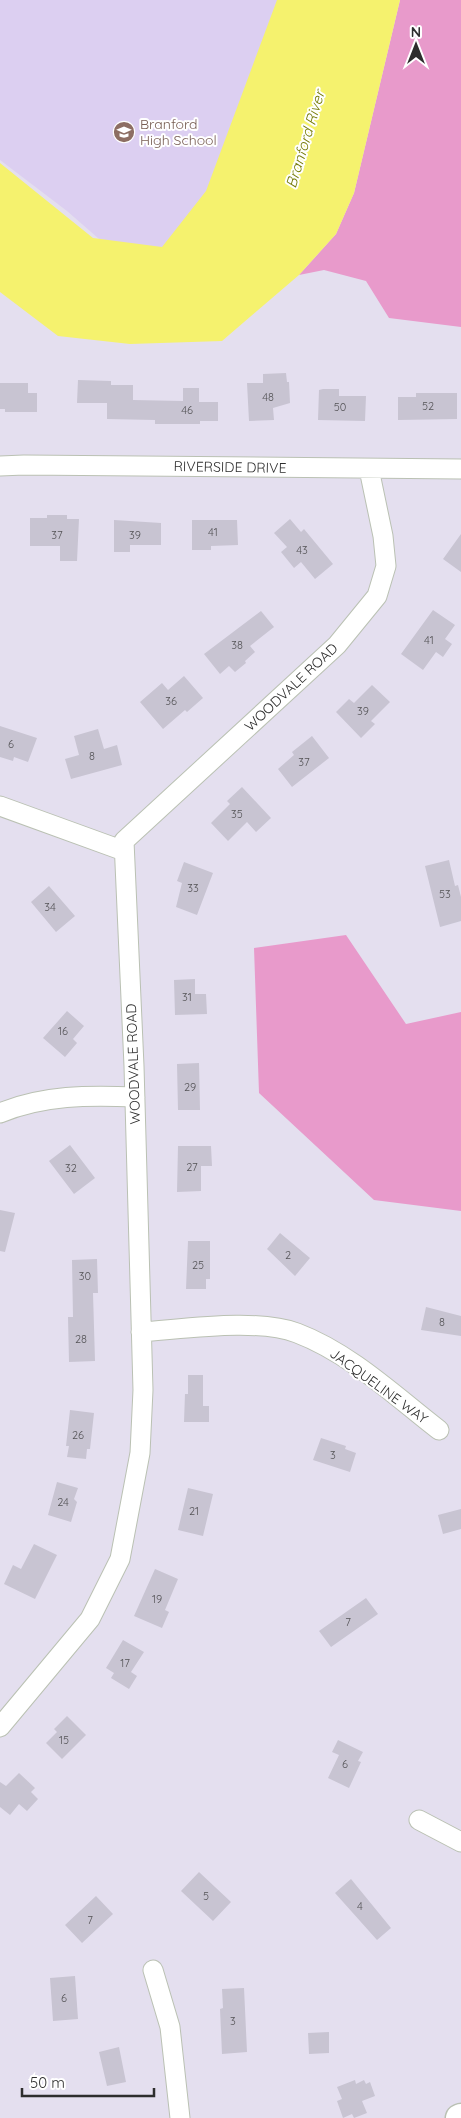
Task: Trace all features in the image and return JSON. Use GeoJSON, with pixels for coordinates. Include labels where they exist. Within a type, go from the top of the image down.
{"type":"FeatureCollection","features":[{"type":"Feature","properties":{"kind":"street","name":"RIVERSIDE DRIVE"},"geometry":{"type":"LineString","coordinates":[[0,466],[461,469]]}},
{"type":"Feature","properties":{"kind":"street","name":"WOODVALE ROAD"},"geometry":{"type":"LineString","coordinates":[[0,1727],[90,1620],[120,1559],[140,1453],[143,1390],[135,1097],[124,841],[337,645],[377,596],[386,566],[383,536],[369,469]]}},
{"type":"Feature","properties":{"kind":"street"},"geometry":{"type":"LineString","coordinates":[[0,806],[124,852]]}},
{"type":"Feature","properties":{"kind":"street"},"geometry":{"type":"LineString","coordinates":[[0,1113],[18,1105],[84,1095],[135,1097]]}},
{"type":"Feature","properties":{"kind":"street","name":"JACQUELINE WAY"},"geometry":{"type":"LineString","coordinates":[[141,1332],[262,1326],[296,1333],[343,1357],[439,1430]]}},
{"type":"Feature","properties":{"kind":"street"},"geometry":{"type":"LineString","coordinates":[[419,1820],[461,1842]]}},
{"type":"Feature","properties":{"kind":"street"},"geometry":{"type":"LineString","coordinates":[[153,1970],[170,2027],[180,2118]]}},
{"type":"Feature","properties":{"kind":"shaded area","name":"Branford High School"},"geometry":{"type":"Polygon","coordinates":[[[0,0],[302,0],[233,161],[155,257],[114,252],[67,211],[0,160],[0,0]]]}},
{"type":"Feature","properties":{"kind":"shaded area"},"geometry":{"type":"Polygon","coordinates":[[[400,0],[461,0],[461,327],[389,318],[366,281],[324,270],[299,275],[336,234],[354,193],[400,0]]]}},
{"type":"Feature","properties":{"kind":"shaded area"},"geometry":{"type":"Polygon","coordinates":[[[346,935],[406,1024],[461,1012],[461,1211],[374,1200],[259,1093],[254,948],[346,935]]]}},
{"type":"Feature","properties":{"kind":"water","name":"Branford River"},"geometry":{"type":"Polygon","coordinates":[[[277,0],[400,0],[354,193],[336,234],[299,275],[222,341],[130,344],[58,336],[0,292],[0,163],[93,238],[162,247],[206,191],[277,0]]]}},
{"type":"Feature","properties":{"kind":"building"},"geometry":{"type":"Polygon","coordinates":[[[286,373],[287,382],[289,382],[290,403],[273,408],[274,420],[249,421],[247,383],[263,383],[263,374],[286,373]]]}},
{"type":"Feature","properties":{"kind":"building"},"geometry":{"type":"Polygon","coordinates":[[[78,380],[111,381],[111,385],[133,385],[133,400],[183,401],[183,388],[199,388],[199,402],[218,402],[218,421],[200,421],[200,424],[155,424],[155,420],[107,419],[107,403],[77,403],[78,380]]]}},
{"type":"Feature","properties":{"kind":"building"},"geometry":{"type":"Polygon","coordinates":[[[0,383],[28,383],[28,393],[37,393],[37,412],[5,412],[5,409],[0,409],[0,383]]]}},
{"type":"Feature","properties":{"kind":"building"},"geometry":{"type":"Polygon","coordinates":[[[339,389],[339,396],[366,396],[365,421],[318,420],[319,390],[339,389]]]}},
{"type":"Feature","properties":{"kind":"building"},"geometry":{"type":"Polygon","coordinates":[[[416,393],[457,393],[457,419],[398,420],[398,397],[416,397],[416,393]]]}},
{"type":"Feature","properties":{"kind":"building"},"geometry":{"type":"Polygon","coordinates":[[[47,515],[67,515],[67,519],[79,519],[77,561],[60,561],[60,546],[30,546],[30,518],[47,518],[47,515]]]}},
{"type":"Feature","properties":{"kind":"building"},"geometry":{"type":"Polygon","coordinates":[[[290,519],[301,532],[304,529],[333,564],[315,579],[301,562],[294,568],[281,552],[287,547],[274,533],[290,519]]]}},
{"type":"Feature","properties":{"kind":"building"},"geometry":{"type":"Polygon","coordinates":[[[114,520],[161,523],[161,545],[130,545],[130,552],[114,552],[114,520]]]}},
{"type":"Feature","properties":{"kind":"building"},"geometry":{"type":"Polygon","coordinates":[[[192,520],[237,520],[238,545],[211,546],[211,550],[192,550],[192,520]]]}},
{"type":"Feature","properties":{"kind":"building"},"geometry":{"type":"Polygon","coordinates":[[[461,534],[461,572],[443,559],[461,534]]]}},
{"type":"Feature","properties":{"kind":"building"},"geometry":{"type":"Polygon","coordinates":[[[433,610],[455,625],[445,639],[452,644],[443,657],[436,652],[423,670],[401,654],[433,610]]]}},
{"type":"Feature","properties":{"kind":"building"},"geometry":{"type":"Polygon","coordinates":[[[261,611],[274,627],[250,646],[255,652],[245,661],[246,663],[235,672],[229,666],[220,674],[204,654],[261,611]]]}},
{"type":"Feature","properties":{"kind":"building"},"geometry":{"type":"Polygon","coordinates":[[[184,676],[203,698],[187,712],[185,710],[163,729],[140,702],[162,683],[168,690],[184,676]]]}},
{"type":"Feature","properties":{"kind":"building"},"geometry":{"type":"Polygon","coordinates":[[[372,685],[390,702],[371,721],[375,724],[361,738],[336,712],[349,699],[354,703],[372,685]]]}},
{"type":"Feature","properties":{"kind":"building"},"geometry":{"type":"Polygon","coordinates":[[[0,726],[37,738],[28,762],[14,757],[13,761],[0,757],[0,726]]]}},
{"type":"Feature","properties":{"kind":"building"},"geometry":{"type":"Polygon","coordinates":[[[98,729],[104,749],[117,745],[122,765],[71,779],[65,759],[79,755],[74,736],[98,729]]]}},
{"type":"Feature","properties":{"kind":"building"},"geometry":{"type":"Polygon","coordinates":[[[312,736],[329,758],[292,787],[278,769],[294,755],[292,752],[312,736]]]}},
{"type":"Feature","properties":{"kind":"building"},"geometry":{"type":"Polygon","coordinates":[[[242,787],[271,818],[256,832],[247,822],[228,841],[211,823],[230,804],[227,801],[242,787]]]}},
{"type":"Feature","properties":{"kind":"building"},"geometry":{"type":"Polygon","coordinates":[[[449,860],[455,886],[458,885],[461,897],[461,921],[440,927],[425,866],[449,860]]]}},
{"type":"Feature","properties":{"kind":"building"},"geometry":{"type":"Polygon","coordinates":[[[184,862],[213,873],[197,915],[176,907],[182,883],[177,881],[184,862]]]}},
{"type":"Feature","properties":{"kind":"building"},"geometry":{"type":"Polygon","coordinates":[[[49,886],[75,916],[56,932],[31,902],[49,886]]]}},
{"type":"Feature","properties":{"kind":"building"},"geometry":{"type":"Polygon","coordinates":[[[195,979],[195,994],[206,994],[207,1014],[175,1015],[174,980],[195,979]]]}},
{"type":"Feature","properties":{"kind":"building"},"geometry":{"type":"Polygon","coordinates":[[[67,1011],[84,1026],[73,1039],[77,1043],[65,1057],[43,1038],[67,1011]]]}},
{"type":"Feature","properties":{"kind":"building"},"geometry":{"type":"Polygon","coordinates":[[[199,1063],[200,1110],[178,1110],[177,1064],[199,1063]]]}},
{"type":"Feature","properties":{"kind":"building"},"geometry":{"type":"Polygon","coordinates":[[[70,1145],[95,1178],[74,1194],[49,1161],[70,1145]]]}},
{"type":"Feature","properties":{"kind":"building"},"geometry":{"type":"Polygon","coordinates":[[[178,1146],[211,1146],[212,1166],[201,1166],[201,1191],[177,1192],[178,1146]]]}},
{"type":"Feature","properties":{"kind":"building"},"geometry":{"type":"Polygon","coordinates":[[[0,1210],[15,1213],[5,1252],[0,1251],[0,1210]]]}},
{"type":"Feature","properties":{"kind":"building"},"geometry":{"type":"Polygon","coordinates":[[[280,1233],[310,1258],[295,1276],[267,1249],[280,1233]]]}},
{"type":"Feature","properties":{"kind":"building"},"geometry":{"type":"Polygon","coordinates":[[[188,1241],[210,1241],[210,1279],[206,1279],[206,1289],[186,1289],[188,1241]]]}},
{"type":"Feature","properties":{"kind":"building"},"geometry":{"type":"Polygon","coordinates":[[[97,1259],[98,1293],[93,1293],[95,1361],[69,1362],[68,1317],[73,1317],[72,1260],[97,1259]]]}},
{"type":"Feature","properties":{"kind":"building"},"geometry":{"type":"Polygon","coordinates":[[[426,1307],[461,1316],[461,1336],[421,1330],[426,1307]]]}},
{"type":"Feature","properties":{"kind":"building"},"geometry":{"type":"Polygon","coordinates":[[[188,1375],[203,1375],[203,1406],[209,1406],[209,1422],[184,1422],[185,1394],[188,1394],[188,1375]]]}},
{"type":"Feature","properties":{"kind":"building"},"geometry":{"type":"Polygon","coordinates":[[[70,1410],[94,1413],[90,1449],[87,1449],[86,1459],[67,1457],[69,1446],[66,1446],[70,1410]]]}},
{"type":"Feature","properties":{"kind":"building"},"geometry":{"type":"Polygon","coordinates":[[[321,1438],[346,1446],[345,1449],[356,1453],[350,1472],[313,1460],[321,1438]]]}},
{"type":"Feature","properties":{"kind":"building"},"geometry":{"type":"Polygon","coordinates":[[[57,1482],[78,1488],[74,1499],[77,1502],[71,1522],[48,1515],[57,1482]]]}},
{"type":"Feature","properties":{"kind":"building"},"geometry":{"type":"Polygon","coordinates":[[[188,1488],[213,1494],[203,1536],[178,1530],[188,1488]]]}},
{"type":"Feature","properties":{"kind":"building"},"geometry":{"type":"Polygon","coordinates":[[[461,1509],[461,1529],[443,1534],[438,1515],[461,1509]]]}},
{"type":"Feature","properties":{"kind":"building"},"geometry":{"type":"Polygon","coordinates":[[[34,1544],[57,1555],[35,1599],[4,1584],[13,1565],[21,1569],[34,1544]]]}},
{"type":"Feature","properties":{"kind":"building"},"geometry":{"type":"Polygon","coordinates":[[[155,1569],[178,1579],[165,1610],[169,1612],[162,1628],[134,1616],[155,1569]]]}},
{"type":"Feature","properties":{"kind":"building"},"geometry":{"type":"Polygon","coordinates":[[[366,1598],[378,1614],[331,1647],[319,1631],[366,1598]]]}},
{"type":"Feature","properties":{"kind":"building"},"geometry":{"type":"Polygon","coordinates":[[[123,1640],[144,1652],[131,1672],[137,1676],[129,1689],[111,1678],[114,1673],[106,1668],[123,1640]]]}},
{"type":"Feature","properties":{"kind":"building"},"geometry":{"type":"Polygon","coordinates":[[[67,1716],[86,1735],[62,1759],[46,1743],[57,1732],[54,1729],[67,1716]]]}},
{"type":"Feature","properties":{"kind":"building"},"geometry":{"type":"Polygon","coordinates":[[[338,1740],[363,1752],[358,1761],[361,1762],[349,1788],[328,1778],[339,1755],[332,1752],[338,1740]]]}},
{"type":"Feature","properties":{"kind":"building"},"geometry":{"type":"Polygon","coordinates":[[[19,1773],[35,1788],[31,1792],[38,1799],[27,1811],[19,1804],[10,1815],[0,1807],[0,1782],[6,1786],[19,1773]]]}},
{"type":"Feature","properties":{"kind":"building"},"geometry":{"type":"Polygon","coordinates":[[[199,1872],[231,1902],[213,1921],[181,1891],[199,1872]]]}},
{"type":"Feature","properties":{"kind":"building"},"geometry":{"type":"Polygon","coordinates":[[[351,1879],[391,1928],[377,1940],[335,1893],[351,1879]]]}},
{"type":"Feature","properties":{"kind":"building"},"geometry":{"type":"Polygon","coordinates":[[[96,1896],[113,1914],[82,1943],[65,1925],[96,1896]]]}},
{"type":"Feature","properties":{"kind":"building"},"geometry":{"type":"Polygon","coordinates":[[[75,1976],[78,2019],[53,2021],[50,1978],[75,1976]]]}},
{"type":"Feature","properties":{"kind":"building"},"geometry":{"type":"Polygon","coordinates":[[[244,1988],[247,2052],[222,2054],[220,2009],[223,2008],[222,1989],[244,1988]]]}},
{"type":"Feature","properties":{"kind":"building"},"geometry":{"type":"Polygon","coordinates":[[[329,2032],[329,2053],[309,2054],[308,2033],[329,2032]]]}},
{"type":"Feature","properties":{"kind":"building"},"geometry":{"type":"Polygon","coordinates":[[[119,2047],[126,2082],[107,2086],[99,2052],[119,2047]]]}},
{"type":"Feature","properties":{"kind":"building"},"geometry":{"type":"Polygon","coordinates":[[[355,2080],[356,2084],[364,2080],[366,2084],[370,2082],[375,2096],[362,2101],[367,2113],[354,2118],[352,2114],[343,2118],[337,2101],[342,2099],[337,2087],[355,2080]]]}},
{"type":"Feature","properties":{"kind":"place","name":"Branford High School"},"geometry":{"type":"Point","coordinates":[124,132]}}]}
